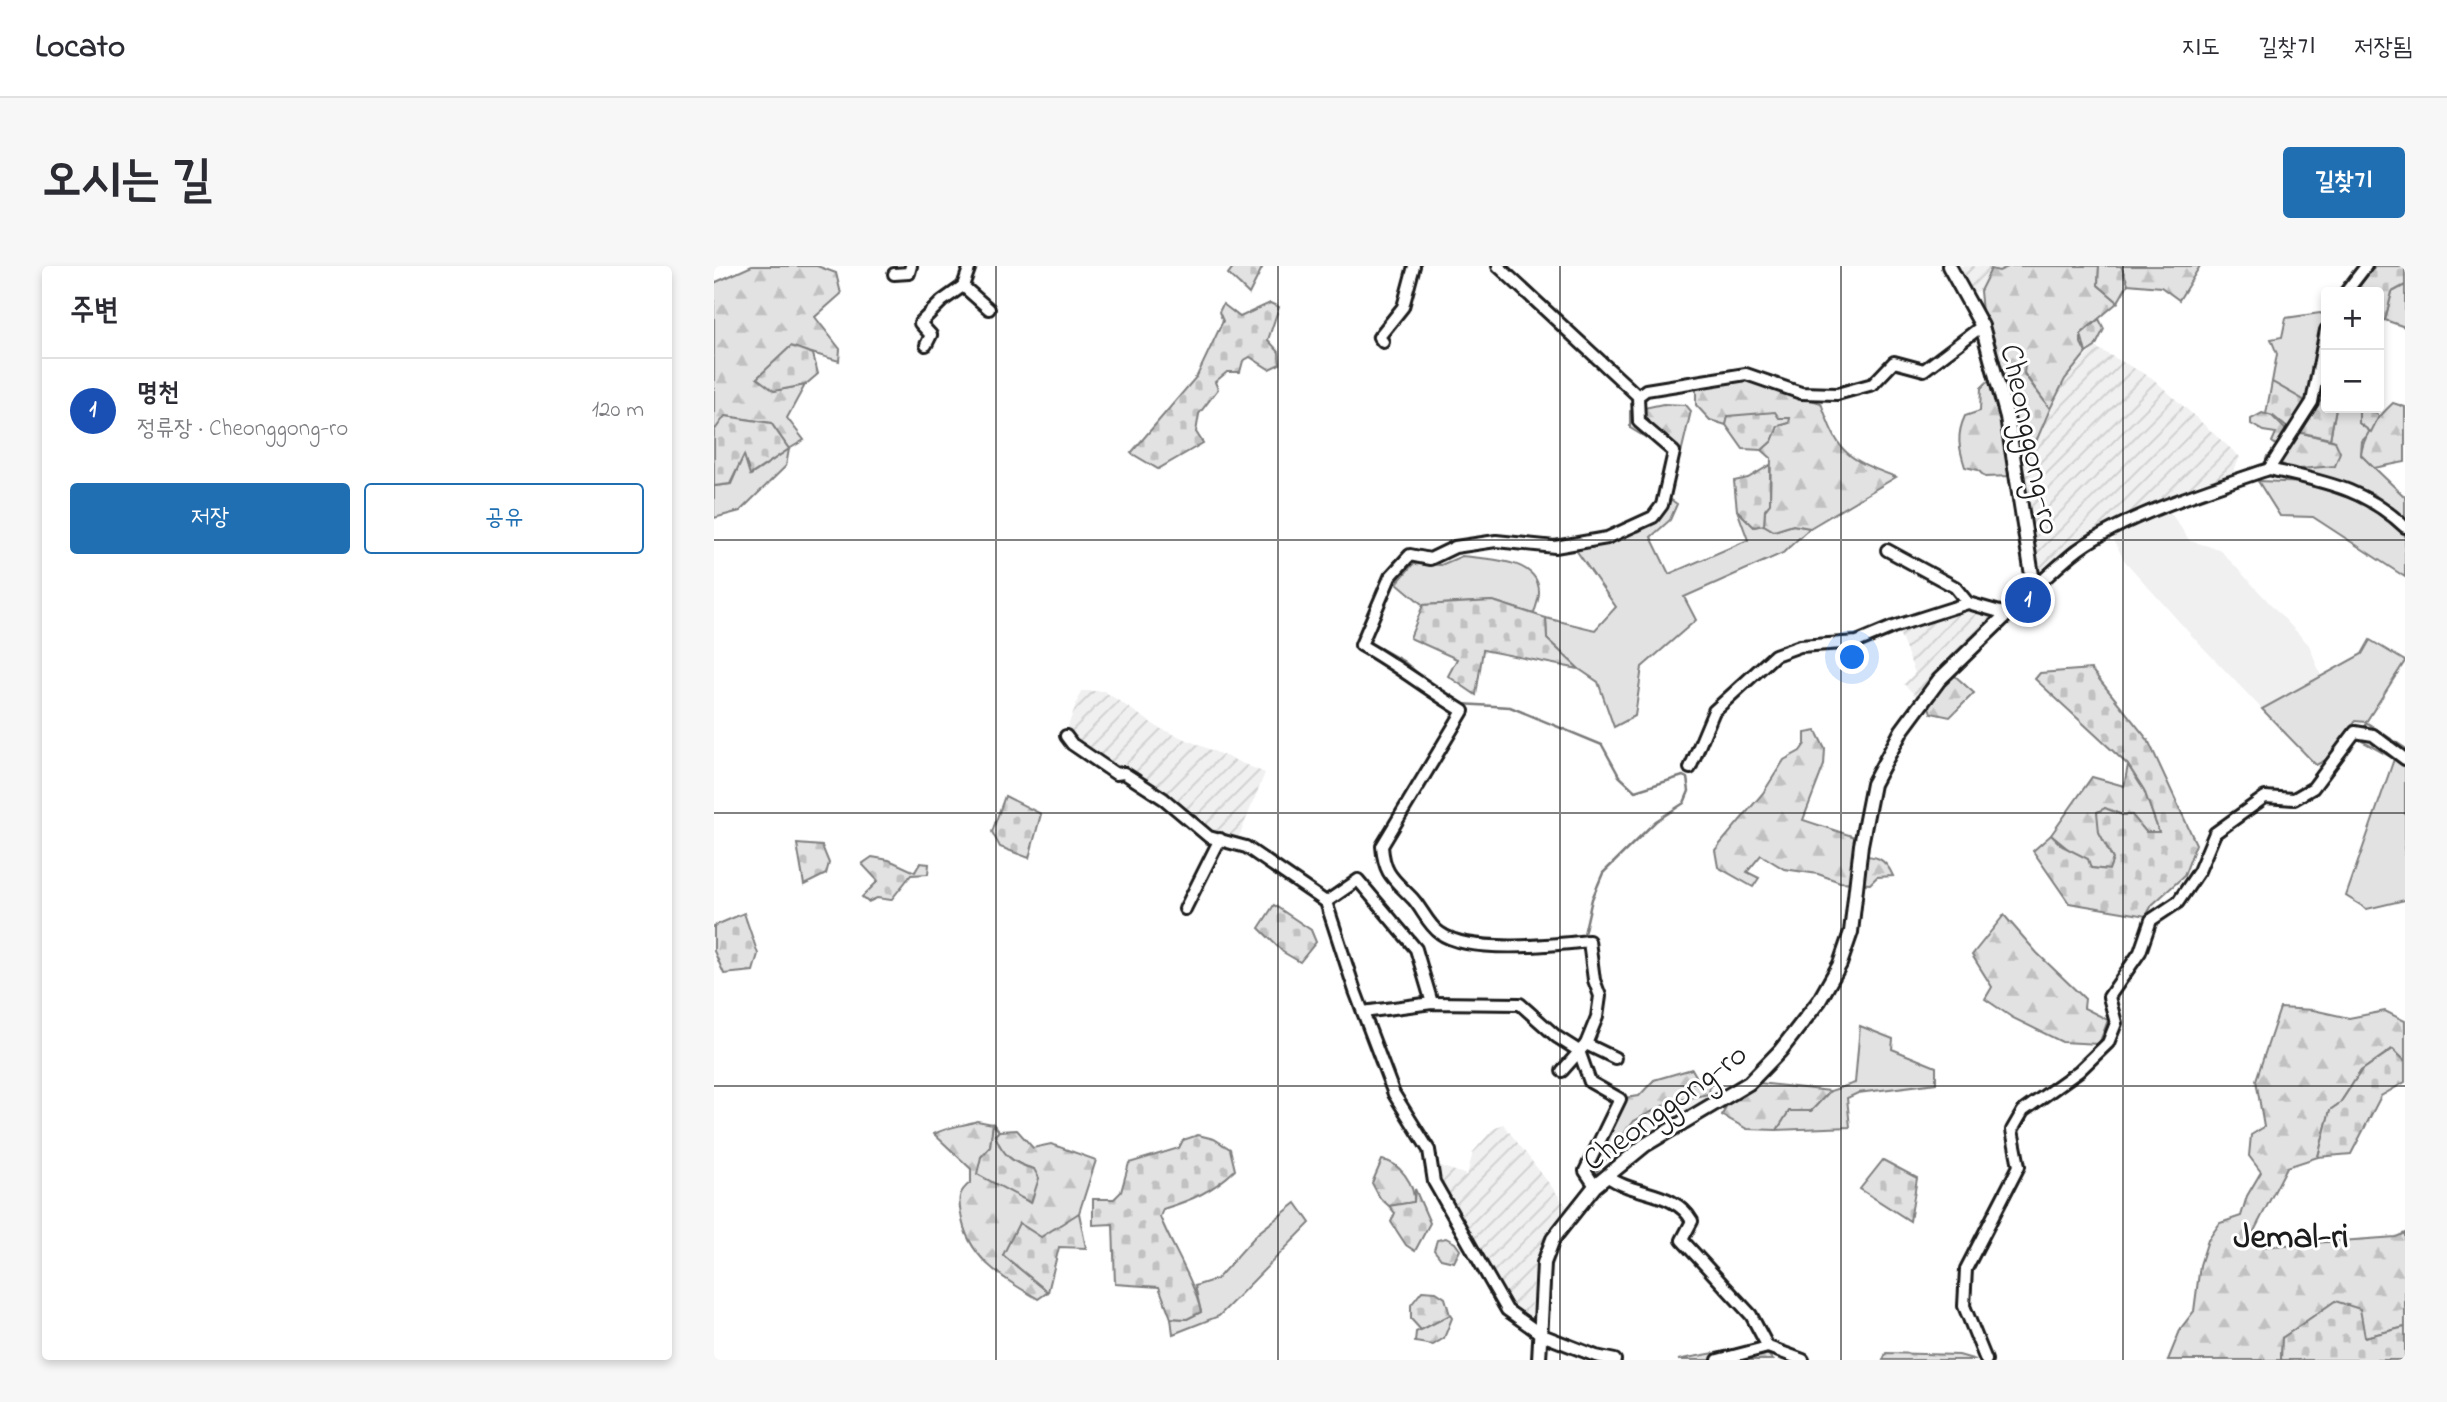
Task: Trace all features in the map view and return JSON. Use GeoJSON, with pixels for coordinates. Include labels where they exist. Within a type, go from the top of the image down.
{"type":"FeatureCollection","features":[{"type":"Feature","properties":{"kind":"street"},"geometry":{"type":"LineString","coordinates":[[894,274],[909,273],[911,266]]}},
{"type":"Feature","properties":{"kind":"street"},"geometry":{"type":"LineString","coordinates":[[926,345],[931,335],[920,323],[942,301],[963,286],[970,266]]}},
{"type":"Feature","properties":{"kind":"street"},"geometry":{"type":"LineString","coordinates":[[1383,342],[1379,337],[1403,307],[1414,266]]}},
{"type":"Feature","properties":{"kind":"street"},"geometry":{"type":"LineString","coordinates":[[1498,266],[1638,396],[1639,422],[1674,452],[1662,505],[1653,517],[1607,538],[1555,547],[1496,541],[1455,547],[1430,559],[1410,555],[1390,577],[1361,645],[1403,668],[1422,686],[1463,711],[1382,845],[1383,867],[1422,909],[1437,932],[1453,941],[1538,947],[1589,941],[1594,980],[1600,996],[1597,1017],[1583,1047],[1562,1071]]}},
{"type":"Feature","properties":{"kind":"street","name":"Cheonggong-ro"},"geometry":{"type":"LineString","coordinates":[[1949,266],[1982,326],[2007,417],[2034,589]]}},
{"type":"Feature","properties":{"kind":"street"},"geometry":{"type":"LineString","coordinates":[[2350,287],[2366,266]]}},
{"type":"Feature","properties":{"kind":"street"},"geometry":{"type":"LineString","coordinates":[[963,286],[989,309]]}},
{"type":"Feature","properties":{"kind":"street"},"geometry":{"type":"LineString","coordinates":[[1638,396],[1646,390],[1746,374],[1801,393],[1838,394],[1873,384],[1894,362],[1924,370],[1982,326]]}},
{"type":"Feature","properties":{"kind":"street"},"geometry":{"type":"LineString","coordinates":[[2322,350],[2312,402],[2269,470],[2346,487],[2369,498],[2405,527]]}},
{"type":"Feature","properties":{"kind":"street","name":"Cheonggong-ro"},"geometry":{"type":"LineString","coordinates":[[1539,1360],[1544,1263],[1553,1239],[1595,1186],[1607,1176],[1646,1145],[1749,1083],[1780,1051],[1819,1001],[1840,964],[1851,932],[1861,845],[1873,785],[1902,730],[1939,680],[2078,549],[2102,535],[2200,492],[2269,470]]}},
{"type":"Feature","properties":{"kind":"street"},"geometry":{"type":"LineString","coordinates":[[1887,550],[1955,587],[1968,603]]}},
{"type":"Feature","properties":{"kind":"street"},"geometry":{"type":"LineString","coordinates":[[1690,768],[1714,711],[1775,656],[1801,646],[1857,642],[1893,627],[1968,603],[2007,614]]}},
{"type":"Feature","properties":{"kind":"street"},"geometry":{"type":"LineString","coordinates":[[1986,1360],[1964,1306],[1966,1269],[2019,1166],[2012,1130],[2023,1111],[2079,1071],[2108,1043],[2116,1023],[2109,997],[2140,953],[2151,920],[2178,902],[2199,871],[2215,833],[2265,797],[2294,799],[2312,788],[2355,732],[2373,736],[2405,759]]}},
{"type":"Feature","properties":{"kind":"street"},"geometry":{"type":"LineString","coordinates":[[1066,736],[1072,744],[1116,775],[1124,773],[1164,799],[1209,837],[1246,847],[1326,902],[1394,1094],[1429,1150],[1434,1182],[1469,1249],[1507,1310],[1542,1335],[1596,1356],[1615,1360]]}},
{"type":"Feature","properties":{"kind":"street"},"geometry":{"type":"LineString","coordinates":[[1185,909],[1220,839]]}},
{"type":"Feature","properties":{"kind":"street"},"geometry":{"type":"LineString","coordinates":[[1326,902],[1358,880],[1416,949],[1432,1003]]}},
{"type":"Feature","properties":{"kind":"street"},"geometry":{"type":"LineString","coordinates":[[1363,1012],[1432,1003],[1520,1004],[1556,1037],[1615,1058]]}},
{"type":"Feature","properties":{"kind":"street"},"geometry":{"type":"LineString","coordinates":[[1583,1047],[1590,1082],[1620,1099],[1585,1171],[1595,1186]]}},
{"type":"Feature","properties":{"kind":"street"},"geometry":{"type":"LineString","coordinates":[[1607,1176],[1620,1186],[1667,1198],[1689,1215],[1692,1221],[1682,1240],[1751,1315],[1768,1347]]}},
{"type":"Feature","properties":{"kind":"street"},"geometry":{"type":"LineString","coordinates":[[1718,1360],[1768,1347],[1803,1360]]}},
{"type":"Feature","properties":{"kind":"shaded area"},"geometry":{"type":"Polygon","coordinates":[[[1958,266],[2010,266],[1999,271],[1991,269],[1980,291],[1973,293],[1958,266]]]}},
{"type":"Feature","properties":{"kind":"shaded area"},"geometry":{"type":"Polygon","coordinates":[[[2095,347],[2152,378],[2240,457],[2232,475],[2196,484],[2179,497],[2075,549],[2038,579],[2016,456],[2019,448],[2035,444],[2065,379],[2095,347]]]}},
{"type":"Feature","properties":{"kind":"shaded area"},"geometry":{"type":"Polygon","coordinates":[[[2168,509],[2190,541],[2219,549],[2309,645],[2321,676],[2262,709],[2192,636],[2124,560],[2111,534],[2168,509]]]}},
{"type":"Feature","properties":{"kind":"shaded area"},"geometry":{"type":"Polygon","coordinates":[[[1968,606],[2000,615],[1918,698],[1904,684],[1915,673],[1898,630],[1968,606]]]}},
{"type":"Feature","properties":{"kind":"shaded area"},"geometry":{"type":"Polygon","coordinates":[[[1081,691],[1104,691],[1159,728],[1265,773],[1238,839],[1208,834],[1122,769],[1110,775],[1062,742],[1081,691]]]}},
{"type":"Feature","properties":{"kind":"shaded area"},"geometry":{"type":"Polygon","coordinates":[[[1709,1094],[1685,1115],[1609,1159],[1634,1121],[1670,1102],[1709,1094]]]}},
{"type":"Feature","properties":{"kind":"shaded area"},"geometry":{"type":"Polygon","coordinates":[[[1503,1124],[1568,1208],[1544,1243],[1534,1275],[1531,1322],[1504,1310],[1422,1160],[1467,1175],[1473,1152],[1492,1130],[1503,1124]]]}},
{"type":"Feature","properties":{"kind":"green space"},"geometry":{"type":"Polygon","coordinates":[[[752,266],[817,266],[836,273],[841,294],[815,317],[840,349],[839,361],[791,347],[774,391],[805,385],[787,418],[804,440],[789,449],[771,423],[726,416],[714,431],[714,283],[752,266]]]}},
{"type":"Feature","properties":{"kind":"green space"},"geometry":{"type":"Polygon","coordinates":[[[1234,266],[1263,266],[1249,294],[1228,274],[1234,266]]]}},
{"type":"Feature","properties":{"kind":"green space"},"geometry":{"type":"Polygon","coordinates":[[[2010,266],[2099,266],[2098,285],[2118,302],[2081,334],[2081,343],[2086,353],[2065,379],[2050,409],[2024,373],[2024,365],[2018,363],[2012,377],[1999,372],[1983,323],[1980,291],[1991,269],[1999,271],[2010,266]]]}},
{"type":"Feature","properties":{"kind":"green space"},"geometry":{"type":"Polygon","coordinates":[[[2099,266],[2121,266],[2128,284],[2118,302],[2098,285],[2099,266]]]}},
{"type":"Feature","properties":{"kind":"green space"},"geometry":{"type":"Polygon","coordinates":[[[2121,266],[2200,266],[2179,300],[2161,287],[2128,284],[2121,266]]]}},
{"type":"Feature","properties":{"kind":"green space"},"geometry":{"type":"Polygon","coordinates":[[[2375,266],[2405,266],[2405,285],[2392,292],[2385,320],[2384,287],[2359,287],[2375,266]]]}},
{"type":"Feature","properties":{"kind":"green space"},"geometry":{"type":"Polygon","coordinates":[[[2405,285],[2405,327],[2385,320],[2392,292],[2405,285]]]}},
{"type":"Feature","properties":{"kind":"green space"},"geometry":{"type":"Polygon","coordinates":[[[1270,303],[1279,307],[1268,340],[1279,352],[1280,364],[1269,369],[1250,357],[1243,361],[1240,372],[1227,372],[1215,382],[1218,389],[1199,414],[1196,432],[1203,443],[1158,469],[1131,453],[1197,376],[1223,321],[1219,312],[1223,304],[1240,317],[1270,303]]]}},
{"type":"Feature","properties":{"kind":"green space"},"geometry":{"type":"Polygon","coordinates":[[[2321,314],[2321,402],[2307,402],[2272,382],[2277,354],[2271,339],[2282,337],[2286,318],[2321,314]]]}},
{"type":"Feature","properties":{"kind":"green space"},"geometry":{"type":"Polygon","coordinates":[[[2099,319],[2104,329],[2095,347],[2086,353],[2081,334],[2099,319]]]}},
{"type":"Feature","properties":{"kind":"green space"},"geometry":{"type":"Polygon","coordinates":[[[791,346],[813,354],[818,374],[805,385],[774,391],[757,378],[791,346]]]}},
{"type":"Feature","properties":{"kind":"green space"},"geometry":{"type":"Polygon","coordinates":[[[2017,365],[2025,365],[2024,374],[2050,409],[2035,444],[2019,448],[2005,374],[2012,377],[2017,365]]]}},
{"type":"Feature","properties":{"kind":"green space"},"geometry":{"type":"Polygon","coordinates":[[[1742,379],[1821,403],[1833,433],[1846,452],[1865,465],[1896,477],[1810,528],[1793,525],[1774,531],[1764,525],[1765,510],[1770,503],[1771,458],[1762,450],[1772,441],[1778,426],[1789,423],[1779,418],[1729,416],[1726,425],[1710,420],[1696,405],[1696,389],[1742,379]]]}},
{"type":"Feature","properties":{"kind":"green space"},"geometry":{"type":"Polygon","coordinates":[[[1987,382],[1991,383],[1996,394],[2002,417],[2010,476],[1985,477],[1978,470],[1965,467],[1961,454],[1959,435],[1962,423],[1965,416],[1980,411],[1981,388],[1987,382]]]}},
{"type":"Feature","properties":{"kind":"green space"},"geometry":{"type":"Polygon","coordinates":[[[2272,382],[2307,402],[2290,430],[2273,416],[2266,414],[2272,382]]]}},
{"type":"Feature","properties":{"kind":"green space"},"geometry":{"type":"Polygon","coordinates":[[[2317,401],[2321,401],[2321,413],[2335,413],[2330,439],[2299,432],[2317,401]]]}},
{"type":"Feature","properties":{"kind":"green space"},"geometry":{"type":"Polygon","coordinates":[[[2393,403],[2405,407],[2405,462],[2374,468],[2361,455],[2362,448],[2372,426],[2393,403]]]}},
{"type":"Feature","properties":{"kind":"green space"},"geometry":{"type":"Polygon","coordinates":[[[1663,404],[1686,405],[1691,411],[1681,453],[1671,443],[1655,443],[1630,428],[1630,411],[1663,404]]]}},
{"type":"Feature","properties":{"kind":"green space"},"geometry":{"type":"Polygon","coordinates":[[[1775,412],[1779,418],[1790,418],[1789,423],[1778,426],[1772,441],[1762,450],[1743,449],[1726,425],[1728,416],[1775,412]]]}},
{"type":"Feature","properties":{"kind":"green space"},"geometry":{"type":"Polygon","coordinates":[[[2262,413],[2272,416],[2285,429],[2335,441],[2340,452],[2335,466],[2287,470],[2265,463],[2267,456],[2284,451],[2272,442],[2276,433],[2263,431],[2251,424],[2251,419],[2262,413]]]}},
{"type":"Feature","properties":{"kind":"green space"},"geometry":{"type":"Polygon","coordinates":[[[2335,413],[2359,413],[2359,423],[2371,432],[2362,441],[2361,455],[2405,497],[2405,521],[2374,494],[2295,469],[2311,467],[2335,441],[2330,439],[2335,413]]]}},
{"type":"Feature","properties":{"kind":"green space"},"geometry":{"type":"Polygon","coordinates":[[[2359,413],[2376,413],[2379,416],[2371,432],[2359,423],[2359,413]]]}},
{"type":"Feature","properties":{"kind":"green space"},"geometry":{"type":"Polygon","coordinates":[[[725,416],[771,423],[789,449],[750,475],[744,455],[730,484],[714,486],[714,431],[725,416]]]}},
{"type":"Feature","properties":{"kind":"green space"},"geometry":{"type":"Polygon","coordinates":[[[789,449],[786,466],[740,511],[714,518],[714,486],[731,484],[744,454],[751,475],[789,449]]]}},
{"type":"Feature","properties":{"kind":"green space"},"geometry":{"type":"Polygon","coordinates":[[[1770,465],[1770,504],[1765,510],[1764,525],[1754,527],[1737,510],[1734,481],[1748,478],[1770,465]]]}},
{"type":"Feature","properties":{"kind":"green space"},"geometry":{"type":"Polygon","coordinates":[[[2258,481],[2307,483],[2370,506],[2405,529],[2405,577],[2313,517],[2280,516],[2258,481]]]}},
{"type":"Feature","properties":{"kind":"green space"},"geometry":{"type":"Polygon","coordinates":[[[1670,499],[1677,504],[1670,520],[1651,537],[1669,574],[1748,540],[1737,510],[1754,527],[1764,525],[1774,531],[1793,525],[1810,528],[1783,553],[1684,597],[1696,620],[1642,667],[1635,716],[1614,727],[1598,682],[1579,669],[1547,639],[1546,618],[1595,630],[1616,607],[1576,550],[1640,531],[1670,499]]]}},
{"type":"Feature","properties":{"kind":"green space"},"geometry":{"type":"Polygon","coordinates":[[[1462,556],[1510,562],[1531,573],[1537,581],[1539,593],[1534,614],[1493,601],[1423,605],[1397,583],[1413,564],[1441,565],[1462,556]]]}},
{"type":"Feature","properties":{"kind":"green space"},"geometry":{"type":"Polygon","coordinates":[[[1493,601],[1546,618],[1547,639],[1579,669],[1483,650],[1476,695],[1448,676],[1457,659],[1410,638],[1423,605],[1493,601]]]}},
{"type":"Feature","properties":{"kind":"green space"},"geometry":{"type":"Polygon","coordinates":[[[2370,640],[2405,661],[2366,722],[2355,721],[2330,758],[2316,765],[2262,709],[2362,654],[2370,640]]]}},
{"type":"Feature","properties":{"kind":"green space"},"geometry":{"type":"Polygon","coordinates":[[[2091,669],[2148,740],[2196,844],[2184,876],[2152,905],[2146,916],[2069,903],[2033,851],[2051,835],[2062,846],[2088,859],[2091,868],[2109,870],[2113,859],[2099,832],[2097,812],[2105,808],[2122,815],[2132,815],[2146,832],[2159,832],[2144,790],[2128,765],[2035,679],[2040,673],[2091,669]]]}},
{"type":"Feature","properties":{"kind":"green space"},"geometry":{"type":"Polygon","coordinates":[[[1941,672],[1954,675],[1974,693],[1950,717],[1931,713],[1924,691],[1933,677],[1941,672]]]}},
{"type":"Feature","properties":{"kind":"green space"},"geometry":{"type":"Polygon","coordinates":[[[2366,722],[2405,748],[2405,900],[2367,909],[2346,896],[2394,759],[2360,740],[2366,722]]]}},
{"type":"Feature","properties":{"kind":"green space"},"geometry":{"type":"Polygon","coordinates":[[[1816,731],[1825,749],[1824,765],[1803,820],[1855,837],[1855,855],[1883,861],[1893,876],[1877,877],[1870,884],[1840,882],[1818,874],[1784,869],[1761,855],[1747,872],[1759,878],[1753,887],[1718,867],[1715,850],[1763,793],[1784,760],[1800,751],[1805,744],[1805,733],[1816,731]]]}},
{"type":"Feature","properties":{"kind":"green space"},"geometry":{"type":"Polygon","coordinates":[[[2128,765],[2144,790],[2159,832],[2146,832],[2131,815],[2122,815],[2105,808],[2099,832],[2113,859],[2109,870],[2091,868],[2051,835],[2092,777],[2124,786],[2128,765]]]}},
{"type":"Feature","properties":{"kind":"green space"},"geometry":{"type":"Polygon","coordinates":[[[1005,796],[1041,814],[1029,858],[1000,847],[992,832],[1005,796]]]}},
{"type":"Feature","properties":{"kind":"green space"},"geometry":{"type":"Polygon","coordinates":[[[797,844],[822,846],[829,863],[826,874],[804,885],[797,844]]]}},
{"type":"Feature","properties":{"kind":"green space"},"geometry":{"type":"Polygon","coordinates":[[[872,857],[889,860],[915,872],[920,863],[929,864],[928,874],[911,875],[891,900],[877,898],[868,902],[862,897],[878,881],[862,864],[872,857]]]}},
{"type":"Feature","properties":{"kind":"green space"},"geometry":{"type":"Polygon","coordinates":[[[1274,905],[1311,930],[1316,942],[1300,962],[1283,952],[1259,928],[1274,905]]]}},
{"type":"Feature","properties":{"kind":"green space"},"geometry":{"type":"Polygon","coordinates":[[[744,913],[758,954],[753,971],[724,974],[714,951],[714,926],[744,913]]]}},
{"type":"Feature","properties":{"kind":"green space"},"geometry":{"type":"Polygon","coordinates":[[[2004,915],[2037,953],[2085,999],[2084,1008],[2108,1020],[2099,1044],[2062,1042],[2013,1018],[1985,999],[1992,987],[1972,955],[2004,915]]]}},
{"type":"Feature","properties":{"kind":"green space"},"geometry":{"type":"Polygon","coordinates":[[[2280,1008],[2313,1010],[2349,1018],[2385,1011],[2405,1021],[2405,1061],[2392,1049],[2361,1071],[2340,1103],[2330,1110],[2318,1157],[2287,1167],[2254,1231],[2259,1247],[2396,1237],[2405,1233],[2405,1327],[2365,1337],[2335,1301],[2282,1338],[2281,1360],[2168,1360],[2181,1328],[2194,1311],[2200,1265],[2208,1240],[2220,1223],[2241,1216],[2247,1196],[2261,1172],[2249,1156],[2251,1135],[2264,1127],[2256,1080],[2280,1008]]]}},
{"type":"Feature","properties":{"kind":"green space"},"geometry":{"type":"Polygon","coordinates":[[[1860,1026],[1893,1039],[1892,1049],[1936,1067],[1936,1083],[1858,1093],[1847,1098],[1850,1127],[1777,1130],[1789,1111],[1811,1111],[1830,1091],[1855,1083],[1860,1026]]]}},
{"type":"Feature","properties":{"kind":"green space"},"geometry":{"type":"Polygon","coordinates":[[[2393,1049],[2405,1061],[2405,1082],[2381,1096],[2351,1154],[2318,1157],[2330,1110],[2340,1103],[2361,1071],[2393,1049]]]}},
{"type":"Feature","properties":{"kind":"green space"},"geometry":{"type":"Polygon","coordinates":[[[1692,1069],[1699,1081],[1710,1084],[1709,1094],[1670,1102],[1634,1121],[1596,1173],[1597,1158],[1624,1098],[1639,1096],[1654,1080],[1692,1069]]]}},
{"type":"Feature","properties":{"kind":"green space"},"geometry":{"type":"Polygon","coordinates":[[[1759,1083],[1830,1091],[1811,1111],[1789,1111],[1777,1130],[1747,1129],[1722,1115],[1728,1102],[1759,1083]]]}},
{"type":"Feature","properties":{"kind":"green space"},"geometry":{"type":"Polygon","coordinates":[[[977,1121],[993,1124],[990,1147],[981,1157],[1014,1192],[1030,1203],[1034,1169],[1020,1164],[1005,1153],[995,1135],[999,1131],[1017,1130],[1033,1148],[1051,1144],[1096,1160],[1079,1213],[1057,1230],[1003,1255],[1048,1292],[1038,1299],[989,1265],[971,1243],[965,1229],[959,1200],[961,1193],[971,1182],[971,1169],[934,1134],[977,1121]]]}},
{"type":"Feature","properties":{"kind":"green space"},"geometry":{"type":"Polygon","coordinates":[[[993,1124],[999,1131],[995,1135],[1005,1153],[1020,1164],[1034,1169],[1039,1178],[1031,1203],[977,1174],[981,1157],[990,1147],[993,1124]]]}},
{"type":"Feature","properties":{"kind":"green space"},"geometry":{"type":"Polygon","coordinates":[[[1198,1135],[1214,1139],[1230,1149],[1235,1170],[1202,1194],[1163,1209],[1160,1217],[1188,1275],[1201,1312],[1187,1319],[1171,1318],[1159,1287],[1115,1284],[1113,1224],[1093,1225],[1093,1199],[1114,1199],[1121,1192],[1129,1163],[1179,1148],[1183,1140],[1198,1135]]]}},
{"type":"Feature","properties":{"kind":"green space"},"geometry":{"type":"Polygon","coordinates":[[[1382,1160],[1395,1165],[1405,1175],[1414,1195],[1414,1202],[1389,1206],[1380,1198],[1372,1183],[1382,1160]]]}},
{"type":"Feature","properties":{"kind":"green space"},"geometry":{"type":"Polygon","coordinates":[[[1883,1160],[1917,1178],[1910,1221],[1860,1189],[1883,1160]]]}},
{"type":"Feature","properties":{"kind":"green space"},"geometry":{"type":"Polygon","coordinates":[[[1415,1189],[1430,1223],[1415,1251],[1406,1245],[1391,1222],[1395,1213],[1389,1206],[1414,1202],[1415,1189]]]}},
{"type":"Feature","properties":{"kind":"green space"},"geometry":{"type":"Polygon","coordinates":[[[1296,1203],[1310,1223],[1219,1316],[1173,1334],[1171,1318],[1187,1319],[1201,1312],[1195,1286],[1217,1279],[1258,1233],[1296,1203]]]}},
{"type":"Feature","properties":{"kind":"green space"},"geometry":{"type":"Polygon","coordinates":[[[1079,1213],[1086,1248],[1059,1247],[1048,1292],[1003,1255],[1019,1223],[1041,1237],[1079,1213]]]}},
{"type":"Feature","properties":{"kind":"green space"},"geometry":{"type":"Polygon","coordinates":[[[1446,1238],[1460,1250],[1454,1262],[1441,1259],[1434,1250],[1437,1240],[1446,1238]]]}},
{"type":"Feature","properties":{"kind":"green space"},"geometry":{"type":"Polygon","coordinates":[[[1422,1291],[1436,1292],[1445,1298],[1450,1315],[1421,1330],[1411,1319],[1411,1305],[1422,1291]]]}},
{"type":"Feature","properties":{"kind":"green space"},"geometry":{"type":"Polygon","coordinates":[[[2335,1301],[2360,1309],[2365,1337],[2405,1327],[2405,1360],[2281,1360],[2282,1338],[2335,1301]]]}},
{"type":"Feature","properties":{"kind":"green space"},"geometry":{"type":"Polygon","coordinates":[[[1450,1315],[1452,1318],[1444,1338],[1433,1345],[1415,1342],[1416,1332],[1450,1315]]]}},
{"type":"Feature","properties":{"kind":"green space"},"geometry":{"type":"Polygon","coordinates":[[[1759,1345],[1773,1360],[1678,1360],[1687,1358],[1759,1345]]]}},
{"type":"Feature","properties":{"kind":"green space"},"geometry":{"type":"Polygon","coordinates":[[[1886,1353],[1959,1355],[1976,1360],[1883,1360],[1886,1353]]]}},
{"type":"Feature","properties":{"kind":"waterway"},"geometry":{"type":"LineString","coordinates":[[1378,647],[1403,661],[1427,681]]}},
{"type":"Feature","properties":{"kind":"waterway"},"geometry":{"type":"LineString","coordinates":[[1461,704],[1510,707],[1602,745],[1619,776],[1635,791],[1683,776],[1687,778],[1689,791],[1684,803],[1656,821],[1603,873],[1592,899],[1584,934]]}},
{"type":"Feature","properties":{"kind":"place","name":"명천"},"geometry":{"type":"Point","coordinates":[2028,600]}},
{"type":"Feature","properties":{"kind":"district","name":"Jemal-ri"},"geometry":{"type":"Point","coordinates":[2291,1235]}}]}
